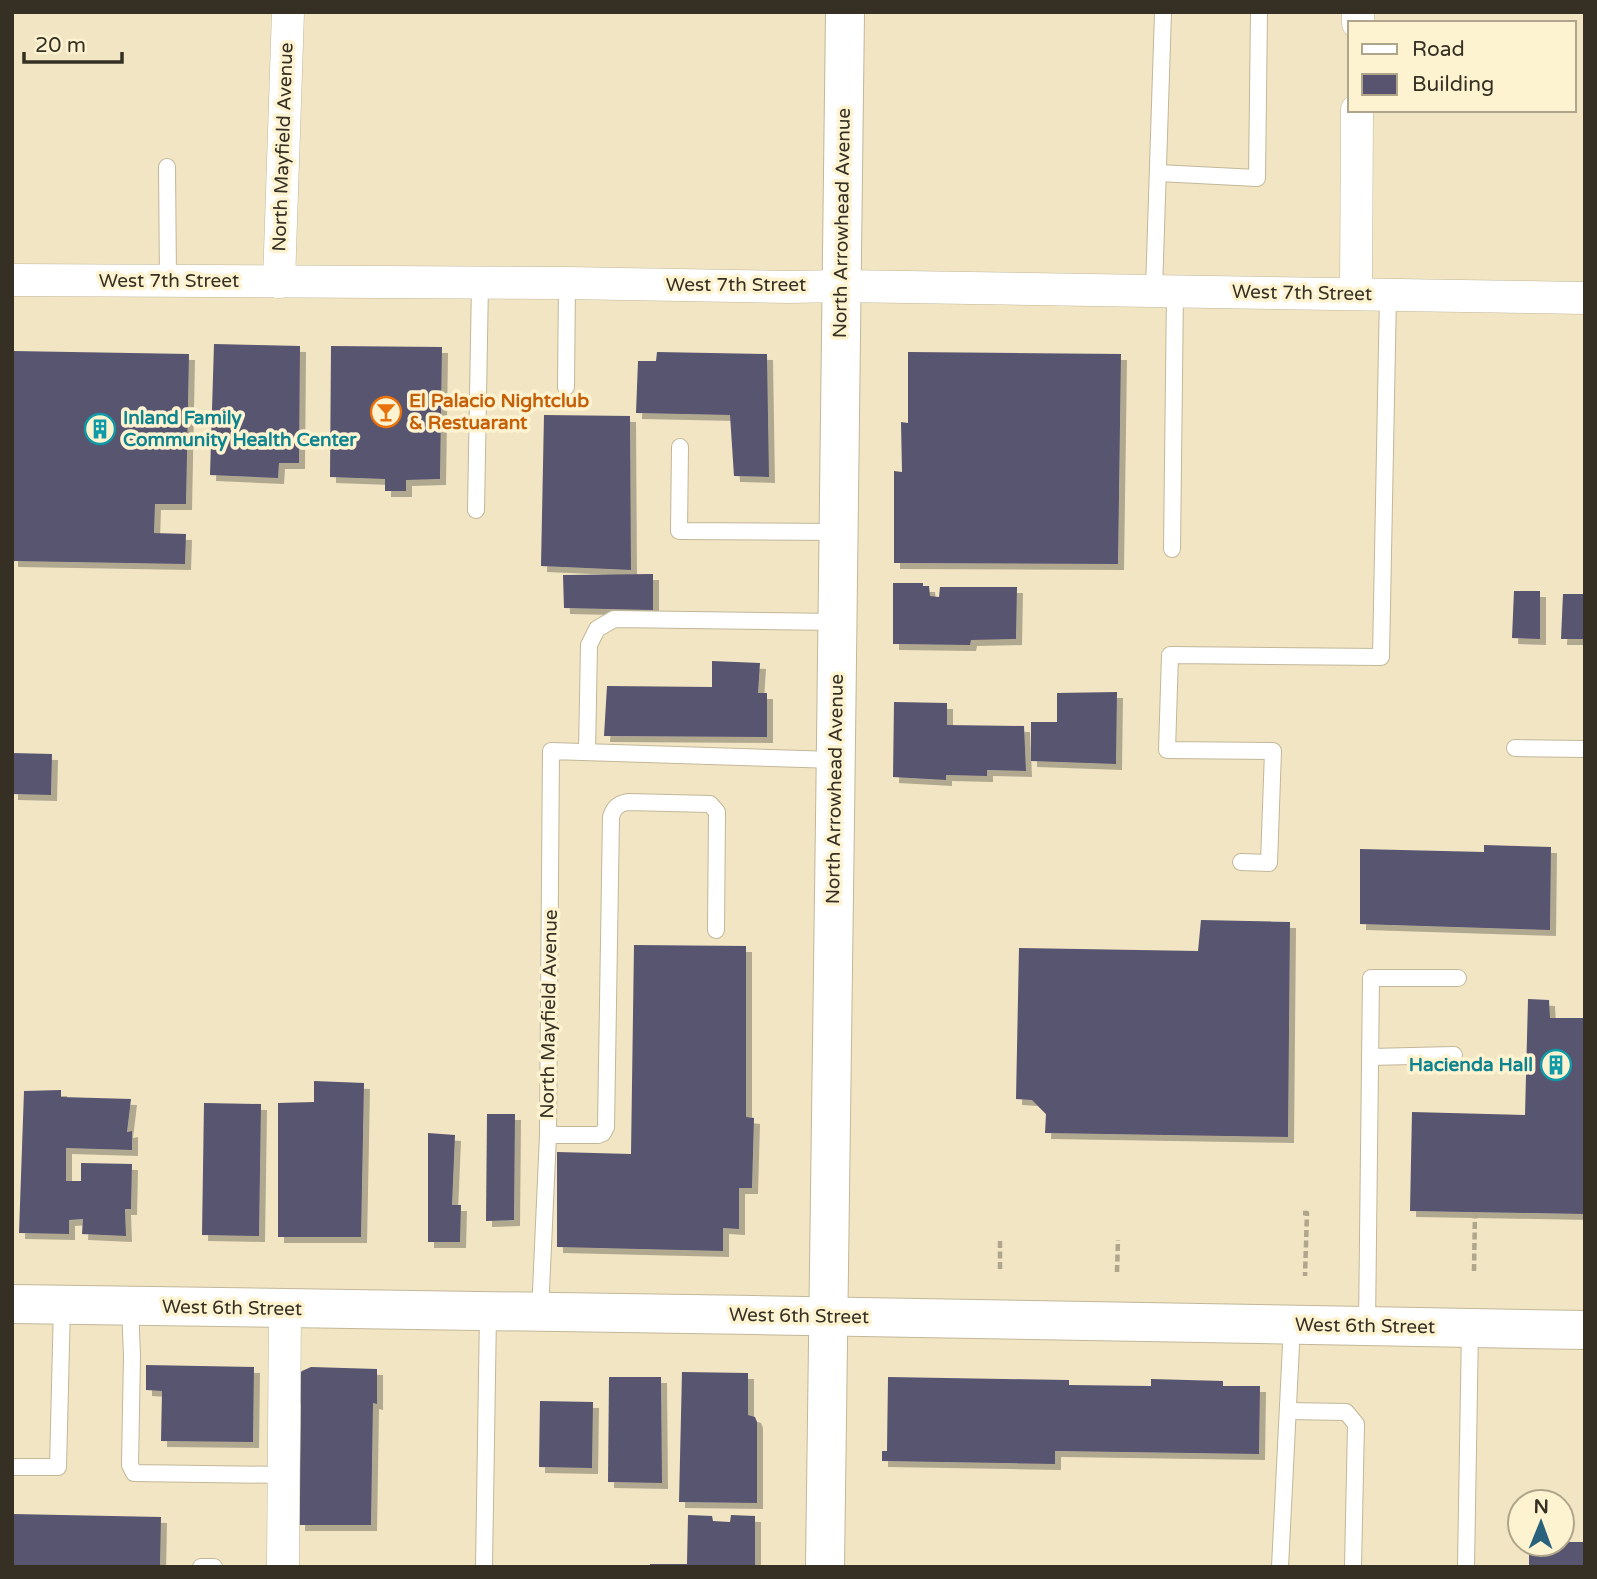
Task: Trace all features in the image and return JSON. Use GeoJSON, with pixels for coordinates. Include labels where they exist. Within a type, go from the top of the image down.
{"type":"FeatureCollection","features":[{"type":"Feature","properties":{"kind":"street","name":"North Mayfield Avenue"},"geometry":{"type":"LineString","coordinates":[[279,282],[288,12]]}},
{"type":"Feature","properties":{"kind":"street","name":"North Arrowhead Avenue"},"geometry":{"type":"LineString","coordinates":[[825,1567],[845,12]]}},
{"type":"Feature","properties":{"kind":"street"},"geometry":{"type":"LineString","coordinates":[[1356,293],[1357,112]]}},
{"type":"Feature","properties":{"kind":"street","name":"West 7th Street"},"geometry":{"type":"LineString","coordinates":[[12,280],[841,286],[1585,298]]}},
{"type":"Feature","properties":{"kind":"street","name":"West 6th Street"},"geometry":{"type":"LineString","coordinates":[[12,1304],[1585,1330]]}},
{"type":"Feature","properties":{"kind":"street"},"geometry":{"type":"LineString","coordinates":[[283,1567],[285,1309]]}},
{"type":"Feature","properties":{"kind":"lane"},"geometry":{"type":"LineString","coordinates":[[1163,12],[1157,173],[1165,291],[1172,549]]}},
{"type":"Feature","properties":{"kind":"lane"},"geometry":{"type":"LineString","coordinates":[[1157,173],[1257,178],[1259,12]]}},
{"type":"Feature","properties":{"kind":"lane"},"geometry":{"type":"LineString","coordinates":[[167,167],[168,281]]}},
{"type":"Feature","properties":{"kind":"lane"},"geometry":{"type":"LineString","coordinates":[[476,510],[480,283]]}},
{"type":"Feature","properties":{"kind":"lane"},"geometry":{"type":"LineString","coordinates":[[566,387],[567,284]]}},
{"type":"Feature","properties":{"kind":"lane"},"geometry":{"type":"LineString","coordinates":[[1241,862],[1269,863],[1273,751],[1167,750],[1170,655],[1381,657],[1388,294]]}},
{"type":"Feature","properties":{"kind":"lane"},"geometry":{"type":"LineString","coordinates":[[680,447],[679,531],[838,531]]}},
{"type":"Feature","properties":{"kind":"lane"},"geometry":{"type":"LineString","coordinates":[[835,760],[586,751],[589,645],[597,629],[614,619],[836,622]]}},
{"type":"Feature","properties":{"kind":"lane"},"geometry":{"type":"LineString","coordinates":[[1515,748],[1585,749]]}},
{"type":"Feature","properties":{"kind":"lane","name":"North Mayfield Avenue"},"geometry":{"type":"LineString","coordinates":[[540,1312],[548,1135],[551,751],[586,751]]}},
{"type":"Feature","properties":{"kind":"lane"},"geometry":{"type":"LineString","coordinates":[[548,1135],[597,1135],[603,1133],[606,1127],[611,817],[613,809],[619,804],[710,804],[717,812],[716,930]]}},
{"type":"Feature","properties":{"kind":"lane"},"geometry":{"type":"LineString","coordinates":[[1367,1326],[1371,978],[1458,978]]}},
{"type":"Feature","properties":{"kind":"lane"},"geometry":{"type":"LineString","coordinates":[[1370,1057],[1454,1055]]}},
{"type":"Feature","properties":{"kind":"lane"},"geometry":{"type":"LineString","coordinates":[[12,1467],[58,1467],[62,1305]]}},
{"type":"Feature","properties":{"kind":"lane"},"geometry":{"type":"LineString","coordinates":[[130,1306],[130,1465],[134,1473],[284,1475]]}},
{"type":"Feature","properties":{"kind":"lane"},"geometry":{"type":"LineString","coordinates":[[484,1567],[488,1312]]}},
{"type":"Feature","properties":{"kind":"lane"},"geometry":{"type":"LineString","coordinates":[[1280,1567],[1292,1325]]}},
{"type":"Feature","properties":{"kind":"lane"},"geometry":{"type":"LineString","coordinates":[[1466,1567],[1470,1328]]}},
{"type":"Feature","properties":{"kind":"lane"},"geometry":{"type":"LineString","coordinates":[[1288,1411],[1346,1412],[1356,1424],[1353,1567]]}},
{"type":"Feature","properties":{"kind":"lane"},"geometry":{"type":"LineString","coordinates":[[201,1567],[214,1567]]}},
{"type":"Feature","properties":{"kind":"path"},"geometry":{"type":"LineString","coordinates":[[1474,1271],[1475,1212]]}},
{"type":"Feature","properties":{"kind":"path"},"geometry":{"type":"LineString","coordinates":[[1303,1213],[1307,1213],[1305,1276]]}},
{"type":"Feature","properties":{"kind":"path"},"geometry":{"type":"LineString","coordinates":[[1000,1239],[1000,1269]]}},
{"type":"Feature","properties":{"kind":"path"},"geometry":{"type":"LineString","coordinates":[[1118,1240],[1118,1272]]}},
{"type":"Feature","properties":{"kind":"building"},"geometry":{"type":"Polygon","coordinates":[[[214,344],[300,346],[299,463],[279,463],[278,478],[210,475],[214,344]]]}},
{"type":"Feature","properties":{"kind":"building","name":"El Palacio Nightclub & Restuarant"},"geometry":{"type":"Polygon","coordinates":[[[331,346],[442,347],[440,479],[406,480],[406,491],[385,491],[385,479],[330,477],[331,346]]]}},
{"type":"Feature","properties":{"kind":"building","name":"Inland Family Community Health Center"},"geometry":{"type":"Polygon","coordinates":[[[12,351],[189,354],[186,504],[155,504],[154,533],[186,534],[185,564],[12,561],[12,351]]]}},
{"type":"Feature","properties":{"kind":"building"},"geometry":{"type":"Polygon","coordinates":[[[657,352],[767,354],[769,477],[734,476],[730,415],[636,413],[638,361],[656,361],[657,352]]]}},
{"type":"Feature","properties":{"kind":"building"},"geometry":{"type":"Polygon","coordinates":[[[908,352],[1121,354],[1118,564],[894,563],[894,471],[902,472],[901,422],[908,423],[908,352]]]}},
{"type":"Feature","properties":{"kind":"building"},"geometry":{"type":"Polygon","coordinates":[[[544,415],[630,416],[631,570],[541,566],[544,415]]]}},
{"type":"Feature","properties":{"kind":"building"},"geometry":{"type":"Polygon","coordinates":[[[653,574],[653,610],[564,608],[563,575],[653,574]]]}},
{"type":"Feature","properties":{"kind":"building"},"geometry":{"type":"Polygon","coordinates":[[[893,583],[923,583],[923,586],[929,586],[930,596],[939,597],[940,587],[1017,587],[1016,639],[971,640],[970,645],[893,644],[893,583]]]}},
{"type":"Feature","properties":{"kind":"building"},"geometry":{"type":"Polygon","coordinates":[[[1514,591],[1540,591],[1540,639],[1512,638],[1514,591]]]}},
{"type":"Feature","properties":{"kind":"building"},"geometry":{"type":"Polygon","coordinates":[[[1563,594],[1585,594],[1585,639],[1561,639],[1563,594]]]}},
{"type":"Feature","properties":{"kind":"building"},"geometry":{"type":"Polygon","coordinates":[[[712,661],[760,663],[758,693],[767,693],[767,737],[604,736],[607,686],[712,687],[712,661]]]}},
{"type":"Feature","properties":{"kind":"building"},"geometry":{"type":"Polygon","coordinates":[[[1117,692],[1116,764],[1031,761],[1031,722],[1057,722],[1057,693],[1117,692]]]}},
{"type":"Feature","properties":{"kind":"building"},"geometry":{"type":"Polygon","coordinates":[[[894,702],[947,703],[947,725],[1024,726],[1026,771],[987,770],[987,776],[946,775],[946,780],[893,777],[894,702]]]}},
{"type":"Feature","properties":{"kind":"building"},"geometry":{"type":"Polygon","coordinates":[[[12,753],[52,754],[51,795],[12,794],[12,753]]]}},
{"type":"Feature","properties":{"kind":"building"},"geometry":{"type":"Polygon","coordinates":[[[1484,845],[1551,847],[1550,930],[1360,924],[1360,849],[1484,852],[1484,845]]]}},
{"type":"Feature","properties":{"kind":"building"},"geometry":{"type":"Polygon","coordinates":[[[1201,920],[1290,922],[1288,1137],[1045,1133],[1046,1114],[1032,1100],[1016,1099],[1019,948],[1198,951],[1201,920]]]}},
{"type":"Feature","properties":{"kind":"building"},"geometry":{"type":"Polygon","coordinates":[[[634,945],[746,946],[746,1117],[754,1118],[752,1188],[739,1188],[739,1229],[723,1228],[723,1251],[557,1247],[557,1152],[631,1154],[634,945]]]}},
{"type":"Feature","properties":{"kind":"building","name":"Hacienda Hall"},"geometry":{"type":"Polygon","coordinates":[[[1528,999],[1549,1000],[1550,1018],[1585,1018],[1585,1214],[1410,1211],[1412,1112],[1525,1115],[1528,999]]]}},
{"type":"Feature","properties":{"kind":"building"},"geometry":{"type":"Polygon","coordinates":[[[314,1081],[364,1083],[361,1237],[278,1237],[278,1103],[314,1102],[314,1081]]]}},
{"type":"Feature","properties":{"kind":"building"},"geometry":{"type":"Polygon","coordinates":[[[61,1090],[61,1097],[131,1099],[127,1132],[132,1131],[132,1150],[66,1148],[66,1181],[81,1181],[81,1163],[132,1164],[131,1209],[125,1209],[126,1236],[82,1234],[83,1219],[69,1220],[69,1234],[19,1233],[24,1091],[61,1090]]]}},
{"type":"Feature","properties":{"kind":"building"},"geometry":{"type":"Polygon","coordinates":[[[204,1103],[261,1104],[259,1236],[202,1235],[204,1103]]]}},
{"type":"Feature","properties":{"kind":"building"},"geometry":{"type":"Polygon","coordinates":[[[487,1114],[515,1114],[514,1220],[486,1221],[487,1114]]]}},
{"type":"Feature","properties":{"kind":"building"},"geometry":{"type":"Polygon","coordinates":[[[428,1133],[455,1135],[452,1205],[461,1205],[460,1242],[428,1242],[428,1133]]]}},
{"type":"Feature","properties":{"kind":"building"},"geometry":{"type":"Polygon","coordinates":[[[146,1365],[254,1367],[253,1442],[161,1441],[162,1391],[146,1390],[146,1365]]]}},
{"type":"Feature","properties":{"kind":"building"},"geometry":{"type":"Polygon","coordinates":[[[311,1367],[377,1369],[377,1404],[373,1403],[371,1525],[299,1525],[301,1403],[295,1404],[298,1375],[311,1367]]]}},
{"type":"Feature","properties":{"kind":"building"},"geometry":{"type":"Polygon","coordinates":[[[682,1372],[748,1373],[748,1415],[755,1417],[757,1422],[757,1503],[679,1502],[682,1372]]]}},
{"type":"Feature","properties":{"kind":"building"},"geometry":{"type":"Polygon","coordinates":[[[609,1377],[661,1377],[662,1483],[608,1482],[609,1377]]]}},
{"type":"Feature","properties":{"kind":"building"},"geometry":{"type":"Polygon","coordinates":[[[888,1377],[1069,1380],[1069,1385],[1151,1386],[1151,1379],[1223,1381],[1223,1386],[1260,1386],[1259,1454],[1055,1451],[1055,1464],[882,1461],[882,1451],[887,1451],[888,1377]]]}},
{"type":"Feature","properties":{"kind":"building"},"geometry":{"type":"Polygon","coordinates":[[[540,1401],[593,1402],[592,1468],[539,1467],[540,1401]]]}},
{"type":"Feature","properties":{"kind":"building"},"geometry":{"type":"Polygon","coordinates":[[[12,1514],[161,1517],[160,1567],[12,1567],[12,1514]]]}},
{"type":"Feature","properties":{"kind":"building"},"geometry":{"type":"Polygon","coordinates":[[[688,1515],[712,1516],[713,1521],[730,1522],[731,1515],[755,1516],[755,1567],[650,1567],[650,1564],[687,1564],[688,1515]]]}},
{"type":"Feature","properties":{"kind":"building"},"geometry":{"type":"Polygon","coordinates":[[[1576,1542],[1585,1542],[1585,1567],[1529,1567],[1529,1558],[1576,1558],[1576,1542]]]}},
{"type":"Feature","properties":{"kind":"place","name":"El Palacio Nightclub & Restuarant"},"geometry":{"type":"Point","coordinates":[386,412]}},
{"type":"Feature","properties":{"kind":"place","name":"Inland Family Community Health Center"},"geometry":{"type":"Point","coordinates":[100,429]}},
{"type":"Feature","properties":{"kind":"place","name":"Hacienda Hall"},"geometry":{"type":"Point","coordinates":[1556,1065]}}]}
